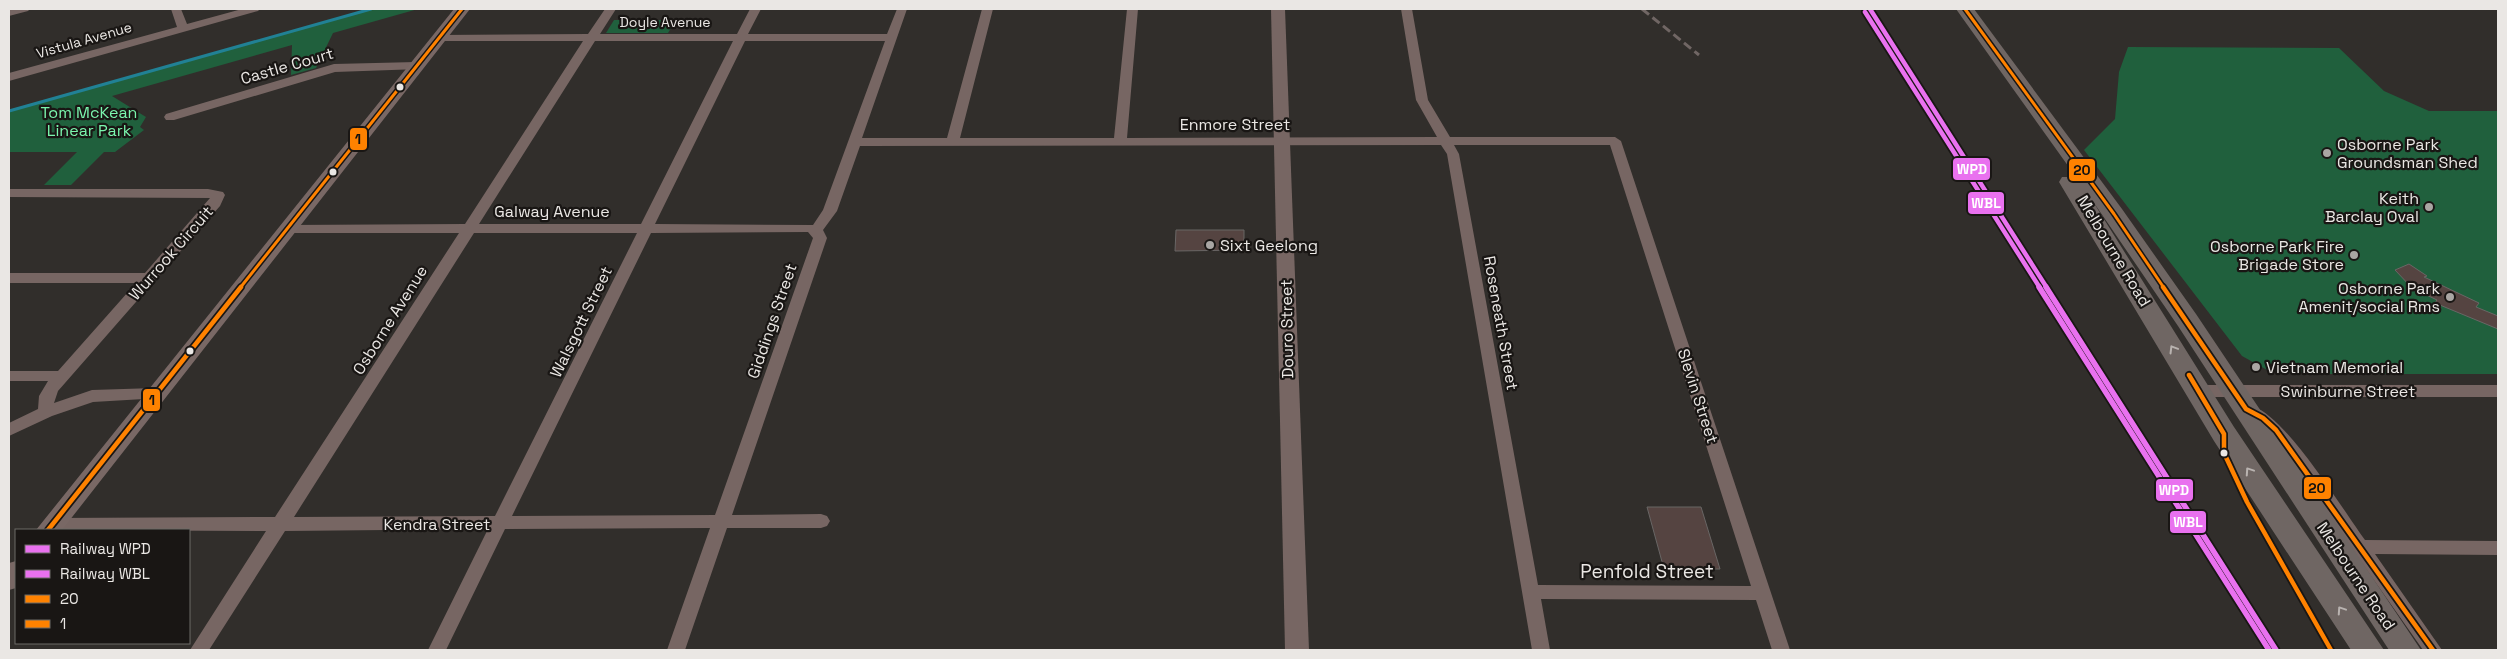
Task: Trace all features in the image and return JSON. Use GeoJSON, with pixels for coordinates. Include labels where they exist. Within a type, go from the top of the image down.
{"type":"FeatureCollection","features":[{"type":"Feature","properties":{"kind":"highway","name":"Melbourne Road"},"geometry":{"type":"LineString","coordinates":[[1949,9],[2081,197],[2198,391],[2368,650]]}},
{"type":"Feature","properties":{"kind":"highway","name":"Melbourne Road"},"geometry":{"type":"LineString","coordinates":[[1965,9],[2114,214],[2406,650]]}},
{"type":"Feature","properties":{"kind":"main road"},"geometry":{"type":"LineString","coordinates":[[50,528],[462,9]]}},
{"type":"Feature","properties":{"kind":"street"},"geometry":{"type":"LineString","coordinates":[[9,13],[24,9]]}},
{"type":"Feature","properties":{"kind":"street"},"geometry":{"type":"LineString","coordinates":[[176,9],[182,28]]}},
{"type":"Feature","properties":{"kind":"street","name":"Vistula Avenue"},"geometry":{"type":"LineString","coordinates":[[9,77],[254,9]]}},
{"type":"Feature","properties":{"kind":"street","name":"Osborne Avenue"},"geometry":{"type":"LineString","coordinates":[[199,650],[610,9]]}},
{"type":"Feature","properties":{"kind":"street","name":"Walsgott Street"},"geometry":{"type":"LineString","coordinates":[[437,650],[755,9]]}},
{"type":"Feature","properties":{"kind":"street"},"geometry":{"type":"LineString","coordinates":[[816,230],[830,211],[902,9]]}},
{"type":"Feature","properties":{"kind":"street"},"geometry":{"type":"LineString","coordinates":[[954,141],[987,9]]}},
{"type":"Feature","properties":{"kind":"street"},"geometry":{"type":"LineString","coordinates":[[1120,140],[1132,9]]}},
{"type":"Feature","properties":{"kind":"street","name":"Douro Street"},"geometry":{"type":"LineString","coordinates":[[1278,9],[1297,650]]}},
{"type":"Feature","properties":{"kind":"street","name":"Roseneath Street"},"geometry":{"type":"LineString","coordinates":[[1406,9],[1425,110],[1453,154],[1541,650]]}},
{"type":"Feature","properties":{"kind":"street","name":"Doyle Avenue"},"geometry":{"type":"LineString","coordinates":[[439,38],[892,37]]}},
{"type":"Feature","properties":{"kind":"street","name":"Castle Court"},"geometry":{"type":"LineString","coordinates":[[170,117],[334,68],[416,66]]}},
{"type":"Feature","properties":{"kind":"street","name":"Enmore Street"},"geometry":{"type":"LineString","coordinates":[[855,142],[1120,140],[1615,141]]}},
{"type":"Feature","properties":{"kind":"street","name":"Slevin Street"},"geometry":{"type":"LineString","coordinates":[[1615,141],[1781,650]]}},
{"type":"Feature","properties":{"kind":"street","name":"Wurrook Circuit"},"geometry":{"type":"LineString","coordinates":[[9,193],[198,192],[218,196],[215,203],[62,376],[47,396],[46,412]]}},
{"type":"Feature","properties":{"kind":"street","name":"Galway Avenue"},"geometry":{"type":"LineString","coordinates":[[287,229],[808,228],[816,230]]}},
{"type":"Feature","properties":{"kind":"street","name":"Giddings Street"},"geometry":{"type":"LineString","coordinates":[[676,650],[820,238],[816,230]]}},
{"type":"Feature","properties":{"kind":"street"},"geometry":{"type":"LineString","coordinates":[[9,278],[149,278]]}},
{"type":"Feature","properties":{"kind":"street"},"geometry":{"type":"LineString","coordinates":[[9,376],[62,376],[60,387],[64,406]]}},
{"type":"Feature","properties":{"kind":"street","name":"Swinburne Street"},"geometry":{"type":"LineString","coordinates":[[2198,391],[2240,400],[2498,391]]}},
{"type":"Feature","properties":{"kind":"street"},"geometry":{"type":"LineString","coordinates":[[9,430],[46,412],[64,406],[151,399]]}},
{"type":"Feature","properties":{"kind":"street"},"geometry":{"type":"LineString","coordinates":[[2240,400],[2276,430],[2358,547],[2434,650]]}},
{"type":"Feature","properties":{"kind":"street","name":"Kendra Street"},"geometry":{"type":"LineString","coordinates":[[50,528],[821,521]]}},
{"type":"Feature","properties":{"kind":"street"},"geometry":{"type":"LineString","coordinates":[[2358,547],[2498,548]]}},
{"type":"Feature","properties":{"kind":"street","name":"Penfold Street"},"geometry":{"type":"LineString","coordinates":[[1531,592],[1762,593]]}},
{"type":"Feature","properties":{"kind":"green space","name":"Tom McKean Linear Park"},"geometry":{"type":"Polygon","coordinates":[[[369,9],[418,9],[333,33],[316,68],[291,75],[292,45],[112,96],[146,117],[140,127],[144,130],[115,152],[104,152],[71,185],[44,185],[77,152],[9,152],[9,110],[369,9]]]}},
{"type":"Feature","properties":{"kind":"green space"},"geometry":{"type":"Polygon","coordinates":[[[614,20],[676,20],[668,33],[606,33],[614,20]]]}},
{"type":"Feature","properties":{"kind":"green space"},"geometry":{"type":"Polygon","coordinates":[[[2128,47],[2339,48],[2384,91],[2429,111],[2498,111],[2498,374],[2327,374],[2269,371],[2242,356],[2084,150],[2115,119],[2119,72],[2128,47]]]}},
{"type":"Feature","properties":{"kind":"building","name":"Sixt Geelong"},"geometry":{"type":"Polygon","coordinates":[[[1176,230],[1244,230],[1244,250],[1175,251],[1176,230]]]}},
{"type":"Feature","properties":{"kind":"building","name":"Osborne Park Amenit/social Rms"},"geometry":{"type":"Polygon","coordinates":[[[2409,264],[2427,276],[2424,277],[2479,303],[2476,307],[2498,316],[2498,329],[2435,303],[2437,300],[2412,288],[2395,270],[2409,264]]]}},
{"type":"Feature","properties":{"kind":"building"},"geometry":{"type":"Polygon","coordinates":[[[1647,507],[1701,507],[1720,569],[1664,569],[1647,507]]]}},
{"type":"Feature","properties":{"kind":"waterway"},"geometry":{"type":"LineString","coordinates":[[9,111],[371,9]]}},
{"type":"Feature","properties":{"kind":"railway"},"geometry":{"type":"LineString","coordinates":[[1642,9],[1699,55]]}},
{"type":"Feature","properties":{"kind":"rail line","name":"WPD"},"geometry":{"type":"LineString","coordinates":[[1870,9],[2276,650]]}},
{"type":"Feature","properties":{"kind":"rail line","name":"WBL"},"geometry":{"type":"LineString","coordinates":[[1865,12],[2269,650]]}},
{"type":"Feature","properties":{"kind":"transit line","name":"1"},"geometry":{"type":"LineString","coordinates":[[49,529],[462,9]]}},
{"type":"Feature","properties":{"kind":"transit line","name":"20"},"geometry":{"type":"LineString","coordinates":[[1965,9],[2114,214],[2246,409],[2263,418],[2276,430],[2433,650]]}},
{"type":"Feature","properties":{"kind":"transit line","name":"20"},"geometry":{"type":"LineString","coordinates":[[2189,375],[2224,434],[2224,453],[2247,502],[2331,650]]}},
{"type":"Feature","properties":{"kind":"place","name":"Osborne Park Groundsman Shed"},"geometry":{"type":"Point","coordinates":[2327,153]}},
{"type":"Feature","properties":{"kind":"place","name":"Keith Barclay Oval"},"geometry":{"type":"Point","coordinates":[2429,207]}},
{"type":"Feature","properties":{"kind":"place","name":"Sixt Geelong"},"geometry":{"type":"Point","coordinates":[1210,245]}},
{"type":"Feature","properties":{"kind":"place","name":"Osborne Park Fire Brigade Store"},"geometry":{"type":"Point","coordinates":[2354,255]}},
{"type":"Feature","properties":{"kind":"place","name":"Osborne Park Amenit/social Rms"},"geometry":{"type":"Point","coordinates":[2450,297]}},
{"type":"Feature","properties":{"kind":"place","name":"Vietnam Memorial"},"geometry":{"type":"Point","coordinates":[2256,367]}}]}
